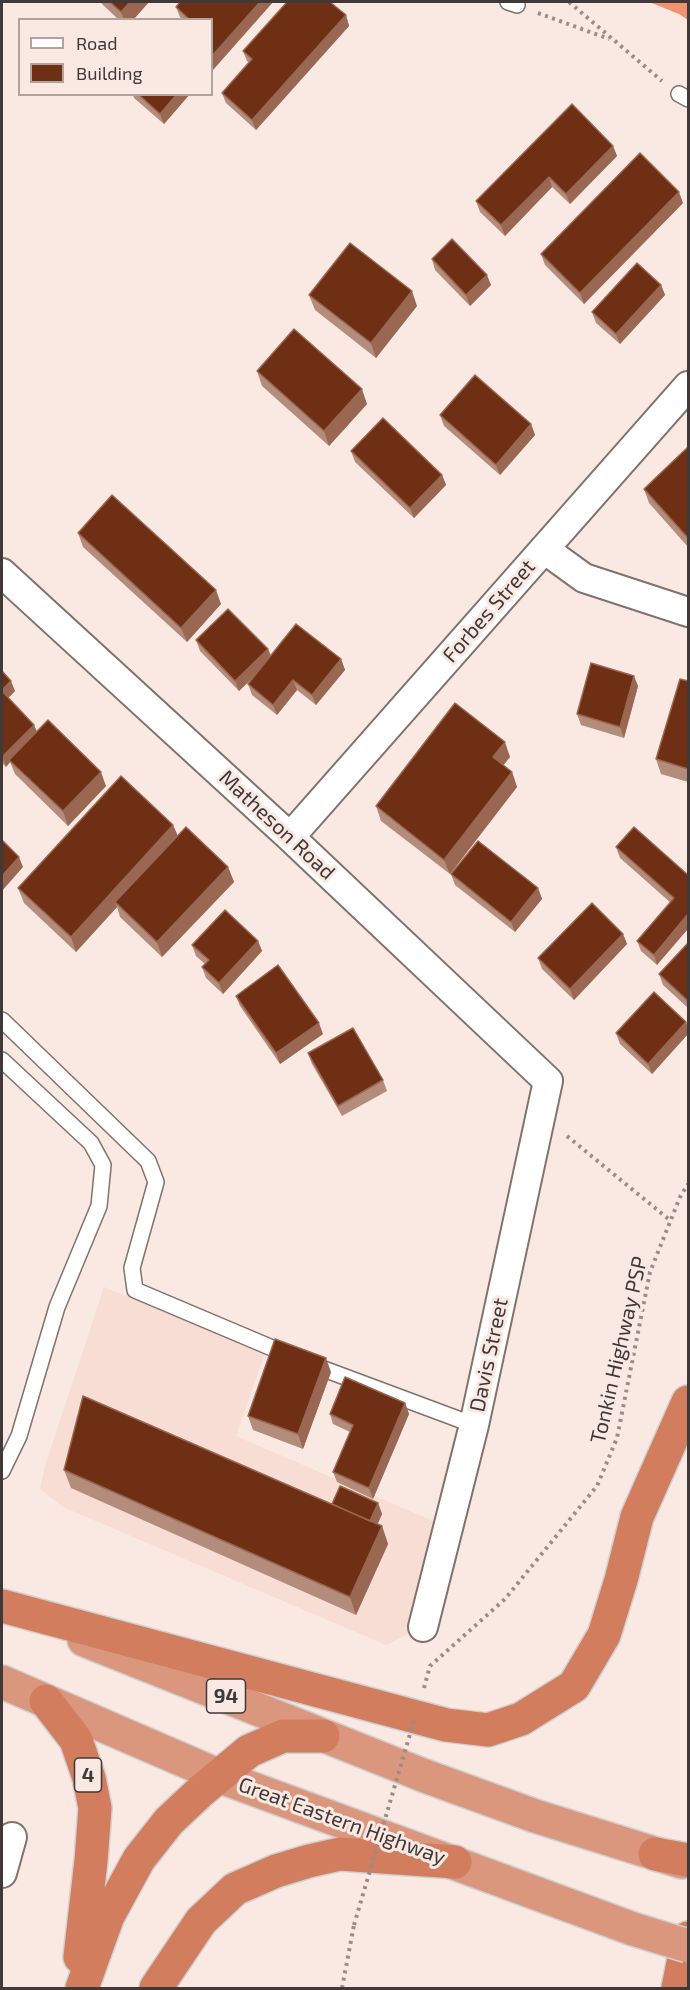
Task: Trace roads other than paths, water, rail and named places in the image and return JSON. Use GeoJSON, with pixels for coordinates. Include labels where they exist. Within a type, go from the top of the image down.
{"type":"FeatureCollection","features":[{"type":"Feature","properties":{"kind":"highway"},"geometry":{"type":"LineString","coordinates":[[2,1607],[419,1706],[446,1725],[488,1730],[521,1719],[574,1686],[604,1635],[637,1517],[688,1402]]}},
{"type":"Feature","properties":{"kind":"highway","name":"94"},"geometry":{"type":"LineString","coordinates":[[2,1607],[425,1776],[535,1816],[655,1854],[688,1862]]}},
{"type":"Feature","properties":{"kind":"highway","name":"Great Eastern Highway"},"geometry":{"type":"LineString","coordinates":[[2,1682],[219,1776],[633,1929],[682,1964]]}},
{"type":"Feature","properties":{"kind":"highway","name":"4"},"geometry":{"type":"LineString","coordinates":[[46,1701],[76,1740],[89,1778],[95,1808],[76,1989]]}},
{"type":"Feature","properties":{"kind":"highway"},"geometry":{"type":"LineString","coordinates":[[82,1989],[108,1916],[139,1858],[169,1821],[249,1751],[283,1736],[323,1736]]}},
{"type":"Feature","properties":{"kind":"highway"},"geometry":{"type":"LineString","coordinates":[[156,1989],[201,1921],[235,1889],[276,1871],[340,1854],[455,1862]]}},
{"type":"Feature","properties":{"kind":"street","name":"Forbes Street"},"geometry":{"type":"LineString","coordinates":[[290,837],[688,386]]}},
{"type":"Feature","properties":{"kind":"street"},"geometry":{"type":"LineString","coordinates":[[544,549],[585,578],[688,612]]}},
{"type":"Feature","properties":{"kind":"street","name":"Matheson Road"},"geometry":{"type":"LineString","coordinates":[[2,573],[290,837],[548,1081]]}},
{"type":"Feature","properties":{"kind":"street","name":"Davis Street"},"geometry":{"type":"LineString","coordinates":[[423,1627],[474,1425],[548,1081]]}},
{"type":"Feature","properties":{"kind":"street"},"geometry":{"type":"LineString","coordinates":[[2,1873],[12,1837]]}},
{"type":"Feature","properties":{"kind":"lane"},"geometry":{"type":"LineString","coordinates":[[2,1020],[148,1161],[156,1182],[132,1268],[135,1290],[259,1344],[474,1425]]}},
{"type":"Feature","properties":{"kind":"lane"},"geometry":{"type":"LineString","coordinates":[[2,1060],[91,1143],[103,1165],[99,1206],[57,1307],[19,1436],[2,1471]]}}]}
